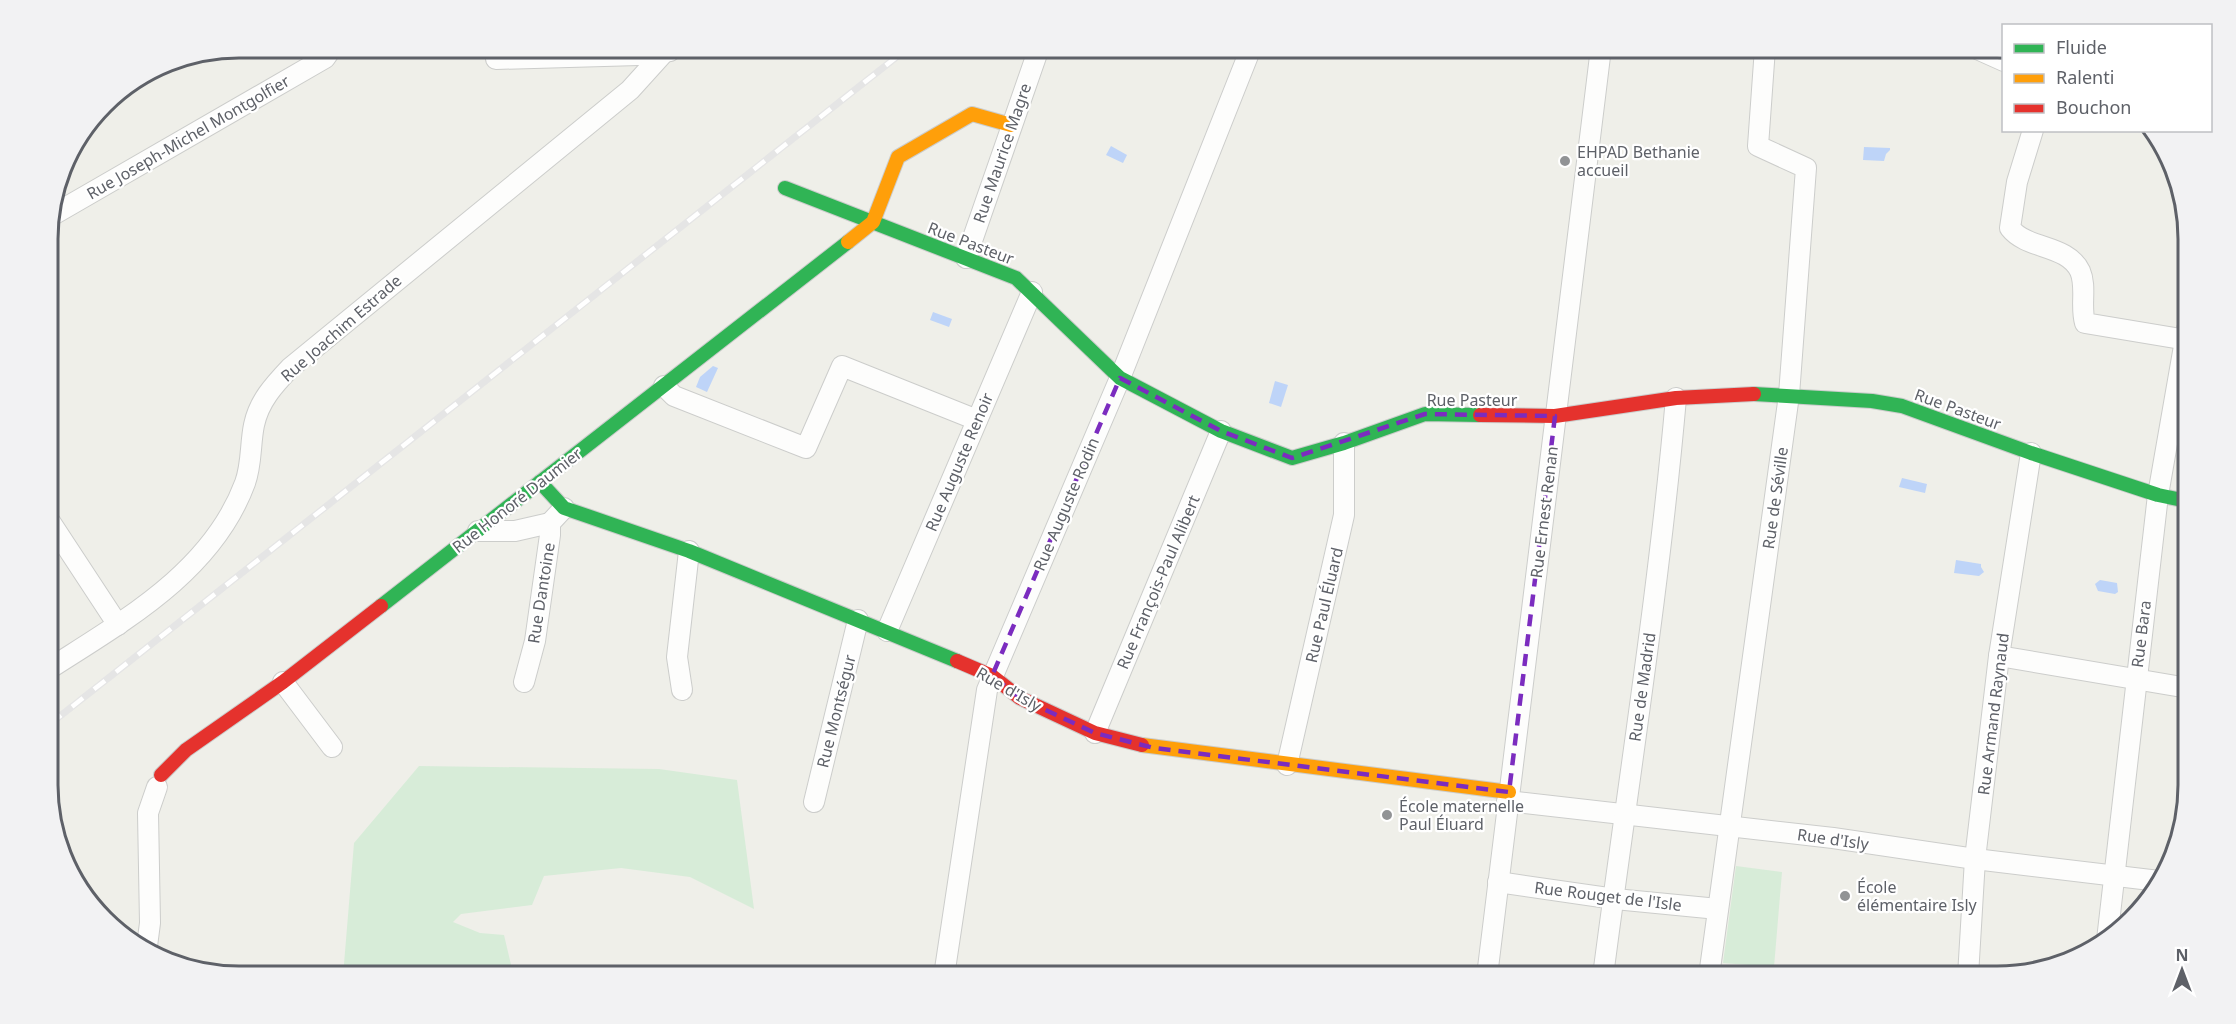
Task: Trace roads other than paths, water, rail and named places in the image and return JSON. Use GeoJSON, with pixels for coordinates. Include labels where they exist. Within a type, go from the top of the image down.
{"type":"FeatureCollection","features":[{"type":"Feature","properties":{"kind":"street","name":"Rue Auguste Rodin"},"geometry":{"type":"LineString","coordinates":[[946,966],[987,690],[1120,378],[1247,58]]}},
{"type":"Feature","properties":{"kind":"street","name":"Rue Ernest Renan"},"geometry":{"type":"LineString","coordinates":[[1488,965],[1600,58]]}},
{"type":"Feature","properties":{"kind":"street","name":"Rue de Séville"},"geometry":{"type":"LineString","coordinates":[[1710,965],[1789,395],[1806,168],[1758,146],[1764,58]]}},
{"type":"Feature","properties":{"kind":"street","name":"Rue Joseph-Michel Montgolfier"},"geometry":{"type":"LineString","coordinates":[[61,210],[318,59]]}},
{"type":"Feature","properties":{"kind":"street","name":"Rue Joachim Estrade"},"geometry":{"type":"LineString","coordinates":[[58,663],[118,625],[162,593],[202,555],[233,509],[245,483],[250,467],[254,425],[259,408],[270,389],[290,368],[630,90],[661,59]]}},
{"type":"Feature","properties":{"kind":"street","name":"Rue Maurice Magre"},"geometry":{"type":"LineString","coordinates":[[966,258],[1035,59]]}},
{"type":"Feature","properties":{"kind":"street"},"geometry":{"type":"LineString","coordinates":[[873,222],[898,157],[972,114],[1011,125]]}},
{"type":"Feature","properties":{"kind":"street"},"geometry":{"type":"LineString","coordinates":[[2032,132],[2017,182],[2010,228],[2016,237],[2064,255],[2079,270],[2083,287],[2082,313],[2085,323],[2178,335]]}},
{"type":"Feature","properties":{"kind":"street","name":"Rue Pasteur"},"geometry":{"type":"LineString","coordinates":[[785,188],[1016,278],[1120,378],[1221,431],[1292,458],[1344,443],[1425,414],[1555,416],[1676,398],[1789,395],[1872,401],[1902,406],[2031,453],[2158,495],[2178,499]]}},
{"type":"Feature","properties":{"kind":"street","name":"Rue Honoré Daumier"},"geometry":{"type":"LineString","coordinates":[[148,940],[150,923],[148,813],[159,781],[186,750],[283,682],[873,222]]}},
{"type":"Feature","properties":{"kind":"street","name":"Rue Auguste Renoir"},"geometry":{"type":"LineString","coordinates":[[887,631],[1032,292]]}},
{"type":"Feature","properties":{"kind":"street"},"geometry":{"type":"LineString","coordinates":[[664,386],[674,396],[806,448],[842,366],[977,420]]}},
{"type":"Feature","properties":{"kind":"street","name":"Rue Bara"},"geometry":{"type":"LineString","coordinates":[[2109,926],[2158,495],[2178,381]]}},
{"type":"Feature","properties":{"kind":"street","name":"Rue de Madrid"},"geometry":{"type":"LineString","coordinates":[[1605,965],[1670,474],[1676,398]]}},
{"type":"Feature","properties":{"kind":"street","name":"Rue François-Paul Alibert"},"geometry":{"type":"LineString","coordinates":[[1095,733],[1221,431]]}},
{"type":"Feature","properties":{"kind":"street","name":"Rue Paul Éluard"},"geometry":{"type":"LineString","coordinates":[[1287,765],[1344,515],[1344,443]]}},
{"type":"Feature","properties":{"kind":"street","name":"Rue Armand Raynaud"},"geometry":{"type":"LineString","coordinates":[[1969,965],[1975,859],[1999,656],[2031,453]]}},
{"type":"Feature","properties":{"kind":"street","name":"Rue d'Isly"},"geometry":{"type":"LineString","coordinates":[[540,482],[564,508],[689,551],[887,631],[992,676],[1020,698],[1095,733],[1155,748],[1625,814],[2150,880]]}},
{"type":"Feature","properties":{"kind":"street","name":"Rue Dantoine"},"geometry":{"type":"LineString","coordinates":[[524,682],[535,641],[550,523],[564,508]]}},
{"type":"Feature","properties":{"kind":"street"},"geometry":{"type":"LineString","coordinates":[[478,531],[515,531],[550,523]]}},
{"type":"Feature","properties":{"kind":"street"},"geometry":{"type":"LineString","coordinates":[[58,534],[118,625]]}},
{"type":"Feature","properties":{"kind":"street"},"geometry":{"type":"LineString","coordinates":[[682,690],[677,657],[689,551]]}},
{"type":"Feature","properties":{"kind":"street","name":"Rue Montségur"},"geometry":{"type":"LineString","coordinates":[[814,802],[858,620]]}},
{"type":"Feature","properties":{"kind":"street"},"geometry":{"type":"LineString","coordinates":[[1999,656],[2178,686]]}},
{"type":"Feature","properties":{"kind":"street"},"geometry":{"type":"LineString","coordinates":[[283,682],[332,747]]}},
{"type":"Feature","properties":{"kind":"street","name":"Rue Rouget de l'Isle"},"geometry":{"type":"LineString","coordinates":[[1498,882],[1615,899],[1718,909]]}},
{"type":"Feature","properties":{"kind":"water"},"geometry":{"type":"Polygon","coordinates":[[[1111,146],[1127,155],[1123,163],[1106,155],[1111,146]]]}},
{"type":"Feature","properties":{"kind":"water"},"geometry":{"type":"Polygon","coordinates":[[[1864,147],[1890,148],[1890,150],[1884,161],[1863,160],[1864,147]]]}},
{"type":"Feature","properties":{"kind":"water"},"geometry":{"type":"Polygon","coordinates":[[[933,312],[952,319],[949,327],[930,320],[933,312]]]}},
{"type":"Feature","properties":{"kind":"water"},"geometry":{"type":"Polygon","coordinates":[[[713,366],[718,368],[707,392],[696,387],[700,377],[713,366]]]}},
{"type":"Feature","properties":{"kind":"water"},"geometry":{"type":"Polygon","coordinates":[[[1275,381],[1288,385],[1281,407],[1269,403],[1275,381]]]}},
{"type":"Feature","properties":{"kind":"water"},"geometry":{"type":"Polygon","coordinates":[[[1902,478],[1927,484],[1925,493],[1899,487],[1902,478]]]}},
{"type":"Feature","properties":{"kind":"water"},"geometry":{"type":"Polygon","coordinates":[[[1956,560],[1981,564],[1984,572],[1979,576],[1954,573],[1956,560]]]}},
{"type":"Feature","properties":{"kind":"water"},"geometry":{"type":"Polygon","coordinates":[[[2100,580],[2117,583],[2118,592],[2115,594],[2098,591],[2095,584],[2100,580]]]}},
{"type":"Feature","properties":{"kind":"railway"},"geometry":{"type":"LineString","coordinates":[[58,718],[895,59]]}},
{"type":"Feature","properties":{"kind":"place","name":"EHPAD Bethanie accueil"},"geometry":{"type":"Point","coordinates":[1565,161]}},
{"type":"Feature","properties":{"kind":"place","name":"École maternelle Paul Éluard"},"geometry":{"type":"Point","coordinates":[1387,815]}},
{"type":"Feature","properties":{"kind":"place","name":"École élémentaire Isly"},"geometry":{"type":"Point","coordinates":[1845,896]}}]}
